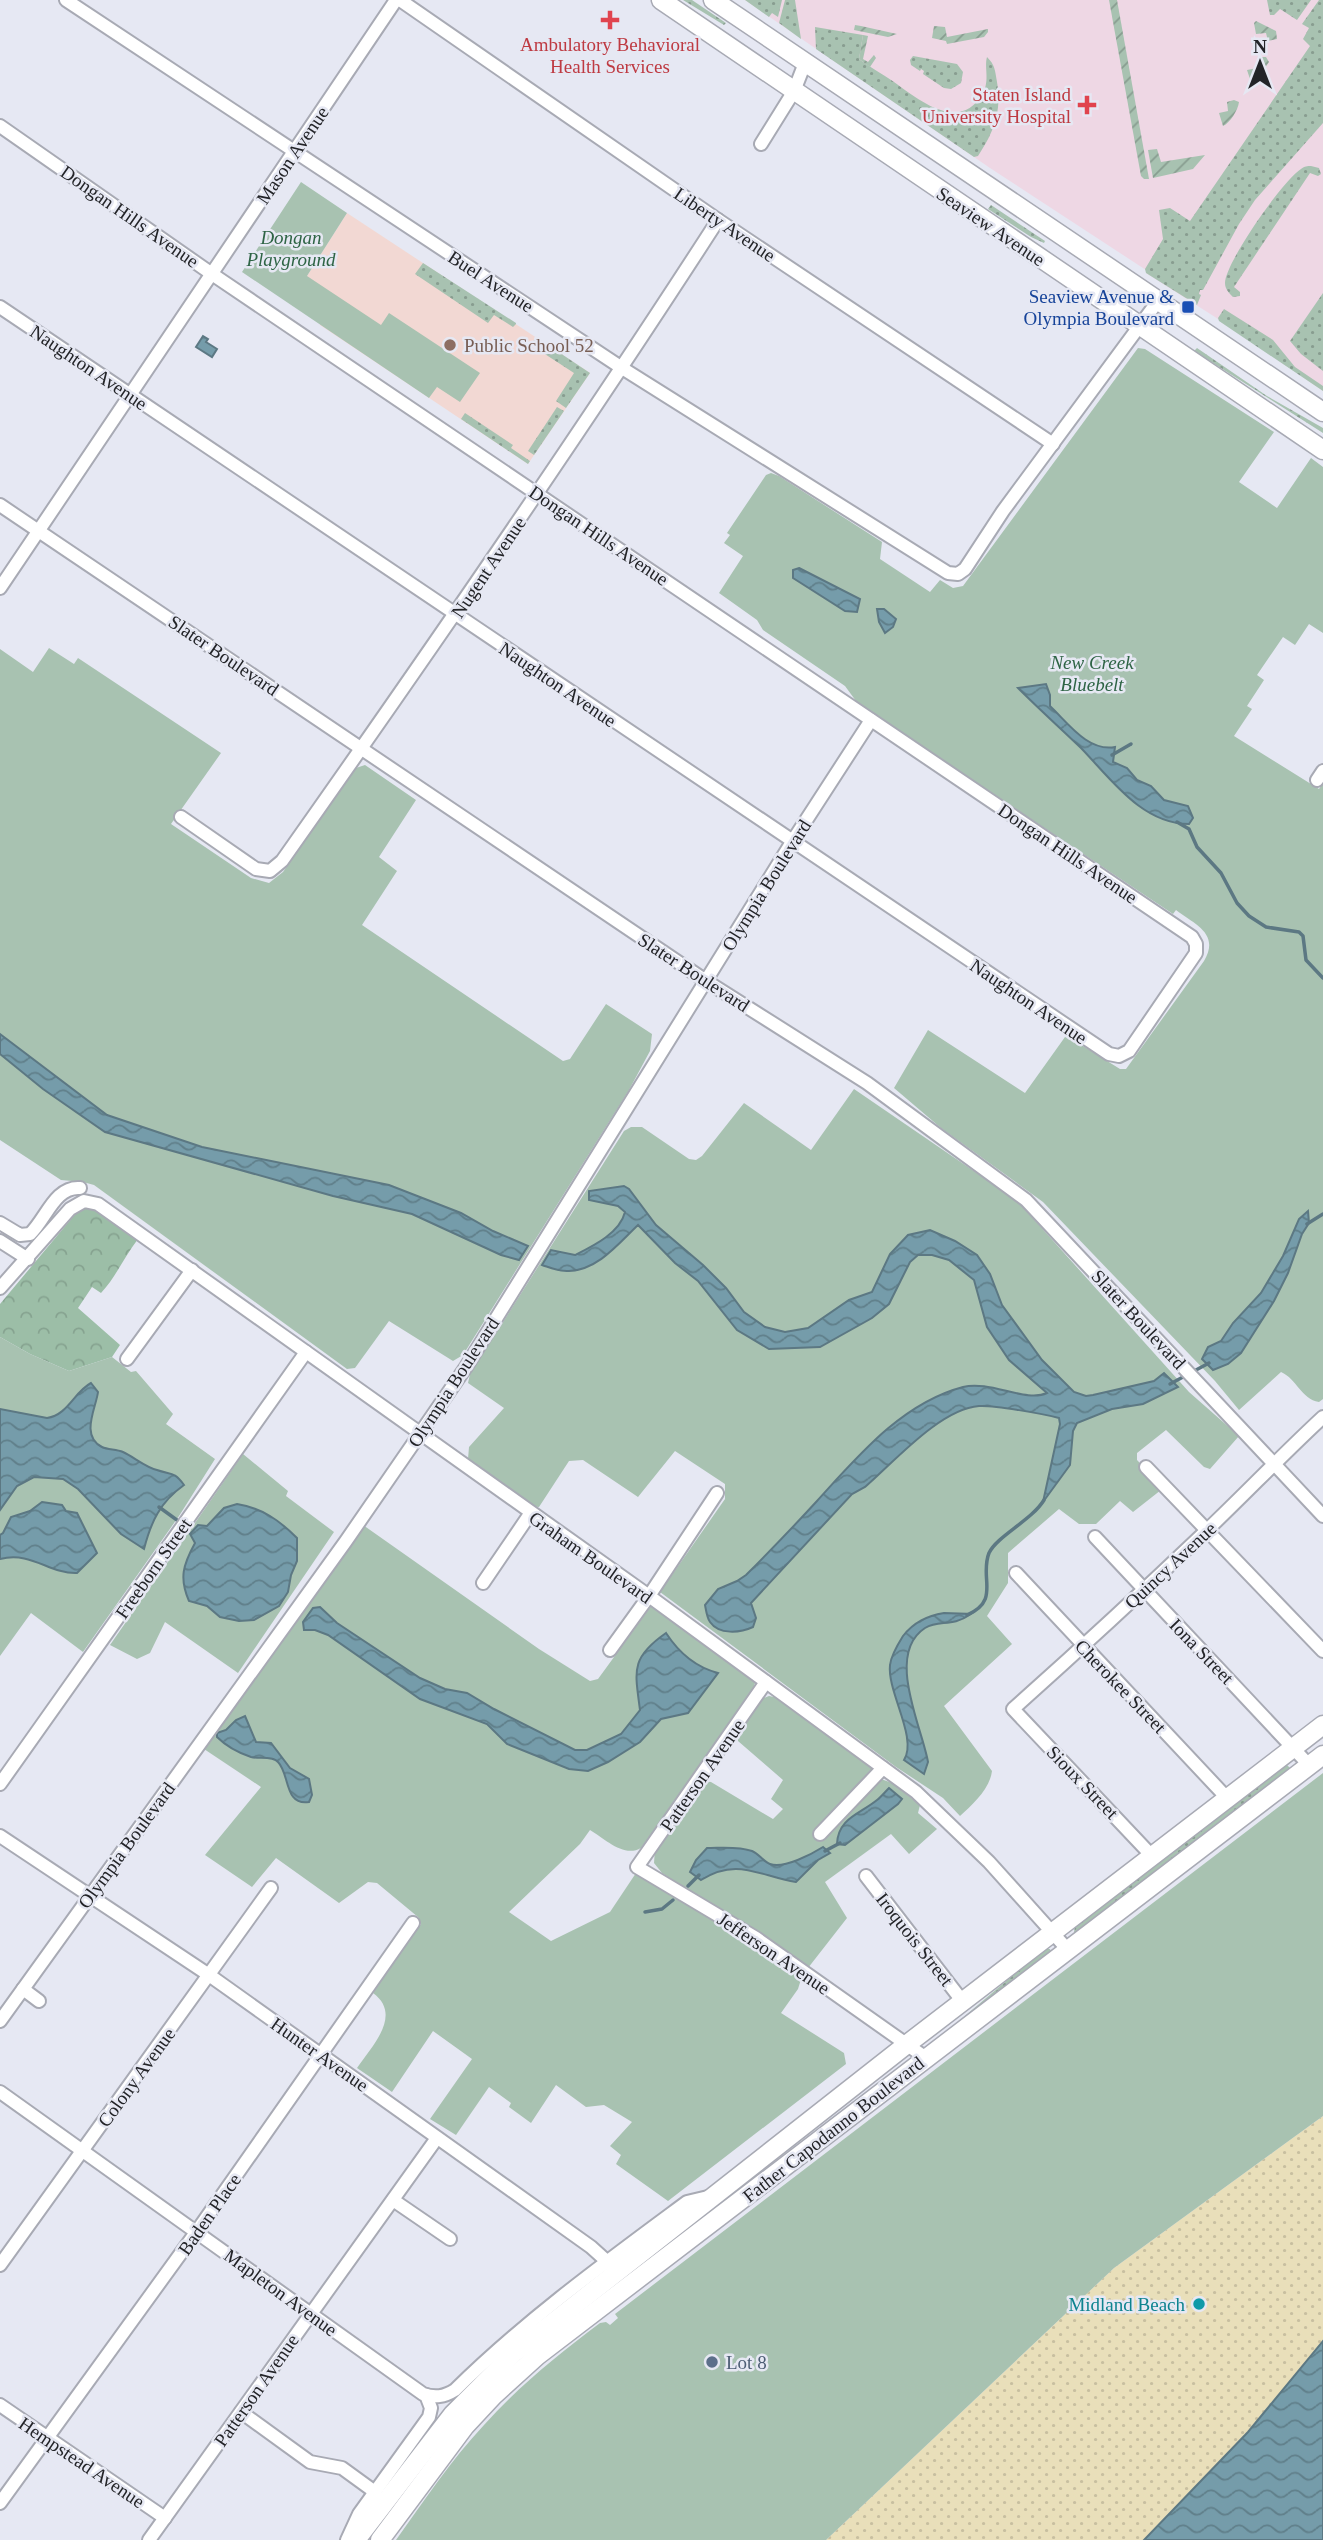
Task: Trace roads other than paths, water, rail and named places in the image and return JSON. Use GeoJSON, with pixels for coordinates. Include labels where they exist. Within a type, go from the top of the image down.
{"type":"FeatureCollection","features":[{"type":"Feature","properties":{"kind":"main road","name":"Seaview Avenue"},"geometry":{"type":"LineString","coordinates":[[662,0],[1323,450]]}},
{"type":"Feature","properties":{"kind":"main road","name":"Seaview Avenue"},"geometry":{"type":"LineString","coordinates":[[713,0],[1323,412]]}},
{"type":"Feature","properties":{"kind":"main road","name":"Father Capodanno Boulevard"},"geometry":{"type":"LineString","coordinates":[[356,2540],[439,2431],[482,2383],[612,2266],[713,2195],[1323,1725]]}},
{"type":"Feature","properties":{"kind":"main road","name":"Father Capodanno Boulevard"},"geometry":{"type":"LineString","coordinates":[[380,2540],[452,2443],[493,2396],[537,2356],[1316,1760]]}},
{"type":"Feature","properties":{"kind":"street","name":"Buel Avenue"},"geometry":{"type":"LineString","coordinates":[[66,0],[622,368],[948,573],[958,574],[965,569],[1003,511],[1053,444]]}},
{"type":"Feature","properties":{"kind":"street","name":"Mason Avenue"},"geometry":{"type":"LineString","coordinates":[[0,588],[398,0]]}},
{"type":"Feature","properties":{"kind":"street","name":"Liberty Avenue"},"geometry":{"type":"LineString","coordinates":[[398,0],[718,220],[1053,444]]}},
{"type":"Feature","properties":{"kind":"street"},"geometry":{"type":"LineString","coordinates":[[761,144],[794,92],[805,62]]}},
{"type":"Feature","properties":{"kind":"street","name":"Dongan Hills Avenue"},"geometry":{"type":"LineString","coordinates":[[0,126],[212,274],[1192,937],[1196,944],[1196,953],[1129,1051],[1119,1056]]}},
{"type":"Feature","properties":{"kind":"street","name":"Nugent Avenue"},"geometry":{"type":"LineString","coordinates":[[181,817],[256,869],[270,871],[282,861],[455,615],[622,368],[718,220]]}},
{"type":"Feature","properties":{"kind":"street"},"geometry":{"type":"LineString","coordinates":[[1053,444],[1158,301]]}},
{"type":"Feature","properties":{"kind":"street","name":"Naughton Avenue"},"geometry":{"type":"LineString","coordinates":[[0,307],[792,842],[1109,1054],[1119,1056]]}},
{"type":"Feature","properties":{"kind":"street","name":"Slater Boulevard"},"geometry":{"type":"LineString","coordinates":[[0,505],[706,981],[867,1083],[1027,1200],[1323,1516]]}},
{"type":"Feature","properties":{"kind":"street","name":"Olympia Boulevard"},"geometry":{"type":"LineString","coordinates":[[0,2021],[275,1639],[466,1367],[792,842],[871,720]]}},
{"type":"Feature","properties":{"kind":"street"},"geometry":{"type":"LineString","coordinates":[[0,1223],[17,1234],[26,1236],[34,1231],[61,1193],[73,1187],[80,1188]]}},
{"type":"Feature","properties":{"kind":"street","name":"Graham Boulevard"},"geometry":{"type":"LineString","coordinates":[[28,1259],[71,1209],[84,1201],[98,1205],[649,1597],[916,1791],[989,1862],[1068,1950]]}},
{"type":"Feature","properties":{"kind":"street"},"geometry":{"type":"LineString","coordinates":[[0,1241],[28,1259],[0,1288]]}},
{"type":"Feature","properties":{"kind":"street"},"geometry":{"type":"LineString","coordinates":[[127,1359],[192,1270]]}},
{"type":"Feature","properties":{"kind":"street","name":"Freeborn Street"},"geometry":{"type":"LineString","coordinates":[[0,1784],[306,1352]]}},
{"type":"Feature","properties":{"kind":"street","name":"Quincy Avenue"},"geometry":{"type":"LineString","coordinates":[[1013,1709],[1083,1647],[1323,1417]]}},
{"type":"Feature","properties":{"kind":"street"},"geometry":{"type":"LineString","coordinates":[[1146,1467],[1323,1651]]}},
{"type":"Feature","properties":{"kind":"street"},"geometry":{"type":"LineString","coordinates":[[610,1650],[649,1597],[717,1493]]}},
{"type":"Feature","properties":{"kind":"street"},"geometry":{"type":"LineString","coordinates":[[482,1583],[530,1514]]}},
{"type":"Feature","properties":{"kind":"street","name":"Iona Street"},"geometry":{"type":"LineString","coordinates":[[1095,1537],[1294,1748],[1316,1760]]}},
{"type":"Feature","properties":{"kind":"street","name":"Cherokee Street"},"geometry":{"type":"LineString","coordinates":[[1016,1573],[1227,1798]]}},
{"type":"Feature","properties":{"kind":"street","name":"Patterson Avenue"},"geometry":{"type":"LineString","coordinates":[[637,1867],[766,1682]]}},
{"type":"Feature","properties":{"kind":"street","name":"Sioux Street"},"geometry":{"type":"LineString","coordinates":[[1013,1709],[1152,1856]]}},
{"type":"Feature","properties":{"kind":"street"},"geometry":{"type":"LineString","coordinates":[[820,1835],[883,1768]]}},
{"type":"Feature","properties":{"kind":"street","name":"Hunter Avenue"},"geometry":{"type":"LineString","coordinates":[[0,1836],[322,2054],[591,2247],[629,2286]]}},
{"type":"Feature","properties":{"kind":"street","name":"Jefferson Avenue"},"geometry":{"type":"LineString","coordinates":[[637,1867],[756,1938],[926,2058]]}},
{"type":"Feature","properties":{"kind":"street","name":"Iroquois Street"},"geometry":{"type":"LineString","coordinates":[[866,1876],[963,2002]]}},
{"type":"Feature","properties":{"kind":"street","name":"Colony Avenue"},"geometry":{"type":"LineString","coordinates":[[0,2265],[271,1888]]}},
{"type":"Feature","properties":{"kind":"street","name":"Baden Place"},"geometry":{"type":"LineString","coordinates":[[0,2503],[197,2231],[413,1923]]}},
{"type":"Feature","properties":{"kind":"street"},"geometry":{"type":"LineString","coordinates":[[23,1989],[39,2001]]}},
{"type":"Feature","properties":{"kind":"street"},"geometry":{"type":"LineString","coordinates":[[906,2045],[909,2071]]}},
{"type":"Feature","properties":{"kind":"street","name":"Mapleton Avenue"},"geometry":{"type":"LineString","coordinates":[[0,2092],[426,2395]]}},
{"type":"Feature","properties":{"kind":"street","name":"Patterson Avenue"},"geometry":{"type":"LineString","coordinates":[[149,2540],[437,2138]]}},
{"type":"Feature","properties":{"kind":"street"},"geometry":{"type":"LineString","coordinates":[[393,2200],[450,2239]]}},
{"type":"Feature","properties":{"kind":"street","name":"Father Capodanno Boulevard"},"geometry":{"type":"LineString","coordinates":[[426,2395],[440,2397],[455,2390],[519,2330],[612,2266]]}},
{"type":"Feature","properties":{"kind":"street"},"geometry":{"type":"LineString","coordinates":[[347,2540],[359,2514],[429,2417],[431,2408],[426,2395]]}},
{"type":"Feature","properties":{"kind":"street","name":"Hempstead Avenue"},"geometry":{"type":"LineString","coordinates":[[0,2404],[165,2518]]}},
{"type":"Feature","properties":{"kind":"street"},"geometry":{"type":"LineString","coordinates":[[241,2412],[310,2462],[342,2468],[375,2492]]}},
{"type":"Feature","properties":{"kind":"water"},"geometry":{"type":"Polygon","coordinates":[[[203,336],[208,339],[206,342],[217,349],[212,357],[196,347],[203,336]]]}},
{"type":"Feature","properties":{"kind":"water"},"geometry":{"type":"Polygon","coordinates":[[[799,568],[860,599],[857,612],[845,611],[793,578],[793,570],[799,568]]]}},
{"type":"Feature","properties":{"kind":"water"},"geometry":{"type":"Polygon","coordinates":[[[877,609],[884,609],[896,619],[893,627],[885,633],[879,622],[877,609]]]}},
{"type":"Feature","properties":{"kind":"water"},"geometry":{"type":"Polygon","coordinates":[[[1046,684],[1050,706],[1071,728],[1096,745],[1115,747],[1113,762],[1127,768],[1137,780],[1151,786],[1164,800],[1188,806],[1193,818],[1189,824],[1172,822],[1157,816],[1129,798],[1018,688],[1046,684]]]}},
{"type":"Feature","properties":{"kind":"water"},"geometry":{"type":"Polygon","coordinates":[[[0,1034],[107,1115],[202,1147],[389,1185],[461,1213],[528,1246],[519,1260],[501,1255],[412,1214],[333,1196],[105,1132],[43,1089],[0,1054],[0,1034]]]}},
{"type":"Feature","properties":{"kind":"water"},"geometry":{"type":"Polygon","coordinates":[[[624,1186],[656,1225],[703,1265],[726,1288],[744,1312],[765,1327],[785,1332],[808,1328],[849,1300],[872,1292],[890,1254],[908,1235],[930,1230],[977,1255],[990,1274],[1002,1305],[1042,1360],[1074,1392],[1093,1395],[1154,1381],[1164,1373],[1178,1387],[1143,1404],[1112,1409],[1077,1423],[1073,1431],[1070,1465],[1043,1502],[1060,1424],[1059,1418],[986,1406],[964,1409],[949,1416],[918,1438],[865,1487],[852,1494],[751,1603],[756,1618],[753,1627],[742,1631],[724,1631],[709,1620],[705,1605],[718,1589],[746,1575],[865,1449],[901,1418],[920,1405],[963,1387],[985,1386],[1029,1395],[1047,1393],[1009,1360],[987,1327],[974,1280],[949,1260],[932,1255],[918,1255],[910,1262],[889,1304],[872,1318],[820,1347],[769,1349],[737,1330],[698,1281],[675,1263],[638,1225],[599,1261],[589,1266],[566,1271],[542,1265],[551,1250],[575,1255],[612,1232],[625,1212],[618,1206],[589,1200],[589,1191],[624,1186]]]}},
{"type":"Feature","properties":{"kind":"water"},"geometry":{"type":"Polygon","coordinates":[[[1308,1211],[1309,1223],[1274,1301],[1241,1353],[1228,1364],[1213,1370],[1202,1359],[1208,1347],[1221,1341],[1233,1323],[1261,1293],[1283,1256],[1299,1219],[1308,1211]]]}},
{"type":"Feature","properties":{"kind":"water"},"geometry":{"type":"Polygon","coordinates":[[[91,1383],[98,1392],[91,1421],[95,1442],[104,1448],[123,1452],[153,1469],[175,1475],[184,1485],[169,1498],[158,1513],[144,1549],[121,1534],[78,1489],[63,1479],[34,1477],[17,1486],[0,1510],[0,1409],[47,1418],[54,1416],[91,1383]]]}},
{"type":"Feature","properties":{"kind":"water"},"geometry":{"type":"Polygon","coordinates":[[[42,1502],[62,1505],[66,1511],[77,1513],[97,1553],[77,1573],[58,1570],[22,1558],[0,1559],[0,1535],[11,1517],[30,1511],[42,1502]]]}},
{"type":"Feature","properties":{"kind":"water"},"geometry":{"type":"Polygon","coordinates":[[[237,1504],[270,1516],[297,1538],[297,1561],[288,1592],[279,1606],[254,1620],[239,1621],[220,1617],[207,1606],[189,1601],[184,1585],[185,1565],[195,1543],[190,1534],[198,1525],[207,1526],[224,1508],[237,1504]]]}},
{"type":"Feature","properties":{"kind":"water"},"geometry":{"type":"Polygon","coordinates":[[[320,1607],[337,1623],[420,1678],[445,1689],[467,1693],[575,1750],[587,1750],[621,1734],[640,1710],[638,1666],[646,1650],[666,1633],[688,1658],[718,1673],[688,1713],[661,1719],[640,1742],[608,1762],[588,1771],[569,1769],[507,1744],[487,1724],[420,1699],[328,1635],[315,1630],[304,1630],[303,1622],[313,1608],[320,1607]]]}},
{"type":"Feature","properties":{"kind":"water"},"geometry":{"type":"Polygon","coordinates":[[[944,1613],[971,1614],[957,1621],[925,1628],[913,1640],[908,1655],[909,1692],[928,1762],[924,1774],[904,1760],[907,1740],[890,1676],[890,1665],[895,1650],[907,1631],[921,1620],[944,1613]]]}},
{"type":"Feature","properties":{"kind":"water"},"geometry":{"type":"Polygon","coordinates":[[[245,1716],[256,1742],[271,1743],[290,1768],[309,1779],[312,1795],[309,1802],[301,1802],[291,1794],[282,1767],[276,1760],[246,1755],[217,1737],[217,1733],[226,1730],[236,1720],[245,1716]]]}},
{"type":"Feature","properties":{"kind":"water"},"geometry":{"type":"Polygon","coordinates":[[[889,1788],[902,1799],[898,1804],[845,1845],[837,1844],[838,1835],[846,1822],[889,1788]]]}},
{"type":"Feature","properties":{"kind":"water"},"geometry":{"type":"Polygon","coordinates":[[[823,1847],[830,1853],[818,1860],[796,1882],[748,1870],[726,1870],[701,1880],[690,1872],[707,1848],[747,1849],[768,1863],[776,1865],[798,1860],[823,1847]]]}},
{"type":"Feature","properties":{"kind":"water"},"geometry":{"type":"Polygon","coordinates":[[[1323,2341],[1323,2540],[1144,2540],[1248,2432],[1323,2341]]]}},
{"type":"Feature","properties":{"kind":"waterway"},"geometry":{"type":"LineString","coordinates":[[1112,755],[1131,744]]}},
{"type":"Feature","properties":{"kind":"waterway"},"geometry":{"type":"LineString","coordinates":[[1177,822],[1189,829],[1197,847],[1221,873],[1237,903],[1249,916],[1266,927],[1299,932],[1303,936],[1306,960],[1323,978]]}},
{"type":"Feature","properties":{"kind":"waterway"},"geometry":{"type":"LineString","coordinates":[[1307,1224],[1323,1214]]}},
{"type":"Feature","properties":{"kind":"waterway"},"geometry":{"type":"LineString","coordinates":[[1170,1384],[1209,1363]]}},
{"type":"Feature","properties":{"kind":"waterway"},"geometry":{"type":"LineString","coordinates":[[967,1615],[977,1609],[986,1595],[987,1562],[993,1547],[1044,1500]]}},
{"type":"Feature","properties":{"kind":"waterway"},"geometry":{"type":"LineString","coordinates":[[159,1507],[181,1523]]}},
{"type":"Feature","properties":{"kind":"waterway"},"geometry":{"type":"LineString","coordinates":[[825,1851],[840,1843]]}},
{"type":"Feature","properties":{"kind":"waterway"},"geometry":{"type":"LineString","coordinates":[[688,1886],[699,1875]]}},
{"type":"Feature","properties":{"kind":"waterway"},"geometry":{"type":"LineString","coordinates":[[645,1912],[662,1909],[673,1900]]}},
{"type":"Feature","properties":{"kind":"place","name":"Ambulatory Behavioral Health Services"},"geometry":{"type":"Point","coordinates":[610,20]}},
{"type":"Feature","properties":{"kind":"place","name":"Staten Island University Hospital"},"geometry":{"type":"Point","coordinates":[1087,105]}},
{"type":"Feature","properties":{"kind":"place","name":"Seaview Avenue & Olympia Boulevard"},"geometry":{"type":"Point","coordinates":[1188,307]}},
{"type":"Feature","properties":{"kind":"place","name":"Public School 52"},"geometry":{"type":"Point","coordinates":[450,345]}},
{"type":"Feature","properties":{"kind":"place","name":"Midland Beach"},"geometry":{"type":"Point","coordinates":[1199,2304]}},
{"type":"Feature","properties":{"kind":"place","name":"Lot 8"},"geometry":{"type":"Point","coordinates":[712,2362]}},
{"type":"Feature","properties":{"kind":"park label","name":"Dongan Playground"},"geometry":{"type":"Point","coordinates":[291,248]}},
{"type":"Feature","properties":{"kind":"park label","name":"New Creek Bluebelt"},"geometry":{"type":"Point","coordinates":[1092,673]}}]}
